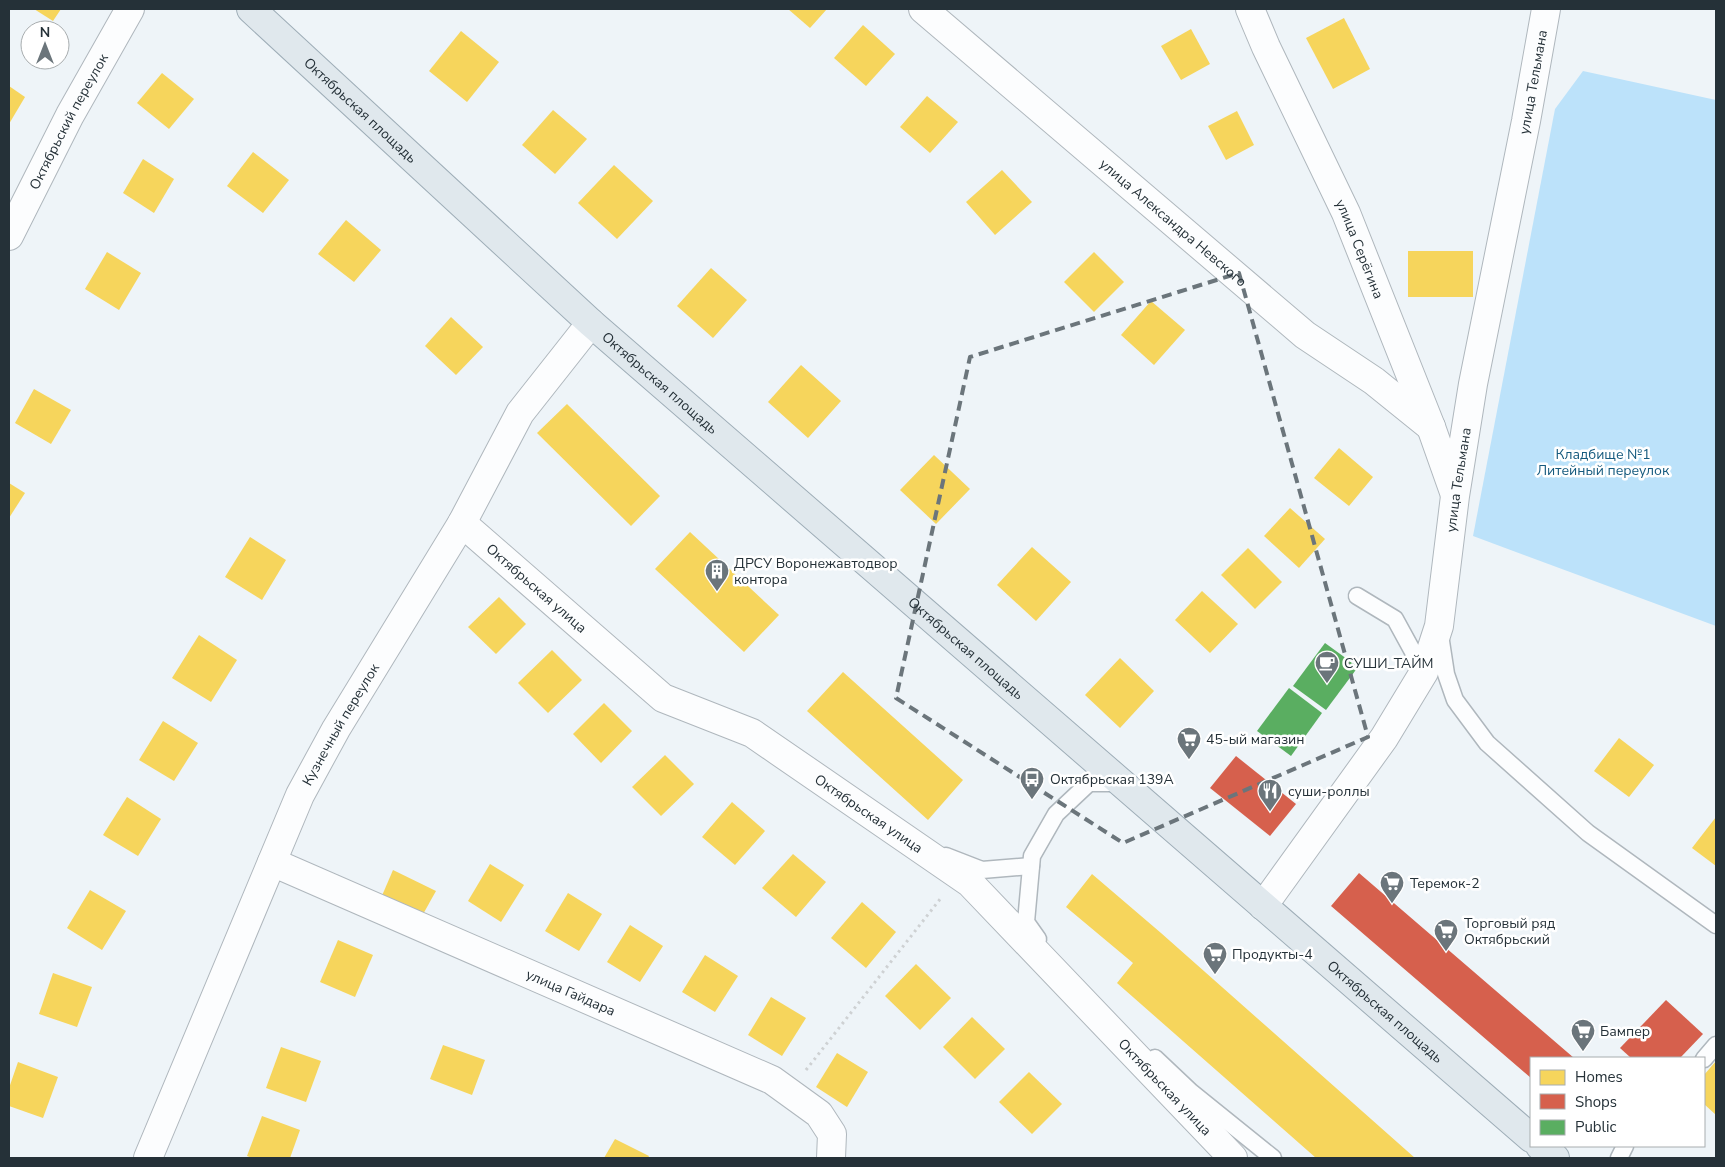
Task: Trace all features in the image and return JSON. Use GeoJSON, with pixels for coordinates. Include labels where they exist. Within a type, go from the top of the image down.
{"type":"FeatureCollection","features":[{"type":"Feature","properties":{"kind":"main road","name":"Октябрьская площадь"},"geometry":{"type":"LineString","coordinates":[[251,9],[591,323],[1530,1137]]}},
{"type":"Feature","properties":{"kind":"main road"},"geometry":{"type":"LineString","coordinates":[[1541,1147],[1555,1158]]}},
{"type":"Feature","properties":{"kind":"street","name":"Октябрьский переулок"},"geometry":{"type":"LineString","coordinates":[[9,236],[70,115],[130,9]]}},
{"type":"Feature","properties":{"kind":"street","name":"улица Александра Невского"},"geometry":{"type":"LineString","coordinates":[[922,9],[1305,335],[1374,381],[1431,427]]}},
{"type":"Feature","properties":{"kind":"street","name":"улица Серёгина"},"geometry":{"type":"LineString","coordinates":[[1250,9],[1266,47],[1346,214],[1431,427],[1455,496]]}},
{"type":"Feature","properties":{"kind":"street","name":"улица Тельмана"},"geometry":{"type":"LineString","coordinates":[[1263,906],[1384,738],[1424,672],[1438,626],[1455,496],[1473,384],[1526,121],[1546,9]]}},
{"type":"Feature","properties":{"kind":"street","name":"Кузнечный переулок"},"geometry":{"type":"LineString","coordinates":[[148,1158],[300,796],[336,729],[462,523],[520,413],[591,323]]}},
{"type":"Feature","properties":{"kind":"street","name":"Октябрьская улица"},"geometry":{"type":"LineString","coordinates":[[462,523],[663,698],[752,733],[970,883],[1233,1158]]}},
{"type":"Feature","properties":{"kind":"street","name":"улица Гайдара"},"geometry":{"type":"LineString","coordinates":[[272,862],[772,1080],[819,1114],[832,1134],[831,1158]]}},
{"type":"Feature","properties":{"kind":"lane"},"geometry":{"type":"LineString","coordinates":[[1357,596],[1395,620],[1424,672]]}},
{"type":"Feature","properties":{"kind":"lane"},"geometry":{"type":"LineString","coordinates":[[1438,626],[1446,674],[1455,700],[1487,743],[1588,832],[1716,925]]}},
{"type":"Feature","properties":{"kind":"lane"},"geometry":{"type":"LineString","coordinates":[[1122,783],[1089,783],[1056,814],[1032,856],[1026,922],[1062,974],[1191,1092],[1273,1158]]}},
{"type":"Feature","properties":{"kind":"lane"},"geometry":{"type":"LineString","coordinates":[[912,843],[982,870],[1031,866]]}},
{"type":"Feature","properties":{"kind":"lane"},"geometry":{"type":"LineString","coordinates":[[1705,1058],[1716,1045]]}},
{"type":"Feature","properties":{"kind":"path"},"geometry":{"type":"LineString","coordinates":[[789,1092],[959,875]]}},
{"type":"Feature","properties":{"kind":"highlighted area"},"geometry":{"type":"Polygon","coordinates":[[[1239,273],[1368,737],[1123,843],[896,698],[970,357],[1239,273]]]}},
{"type":"Feature","properties":{"kind":"green space","name":"Кладбище №1 Литейный переулок"},"geometry":{"type":"Polygon","coordinates":[[[1583,71],[1716,100],[1716,626],[1473,536],[1555,109],[1583,71]]]}},
{"type":"Feature","properties":{"kind":"building: Homes"},"geometry":{"type":"Polygon","coordinates":[[[34,9],[61,9],[54,20],[34,9]]]}},
{"type":"Feature","properties":{"kind":"building: Homes"},"geometry":{"type":"Polygon","coordinates":[[[788,9],[827,9],[810,28],[788,9]]]}},
{"type":"Feature","properties":{"kind":"building: Homes"},"geometry":{"type":"Polygon","coordinates":[[[1344,18],[1370,69],[1333,89],[1306,38],[1344,18]]]}},
{"type":"Feature","properties":{"kind":"building: Homes"},"geometry":{"type":"Polygon","coordinates":[[[863,25],[895,54],[866,86],[834,58],[863,25]]]}},
{"type":"Feature","properties":{"kind":"building: Homes"},"geometry":{"type":"Polygon","coordinates":[[[1191,29],[1210,64],[1181,80],[1161,46],[1191,29]]]}},
{"type":"Feature","properties":{"kind":"building: Homes"},"geometry":{"type":"Polygon","coordinates":[[[461,31],[499,62],[467,102],[429,71],[461,31]]]}},
{"type":"Feature","properties":{"kind":"building: Homes"},"geometry":{"type":"Polygon","coordinates":[[[162,73],[194,99],[169,129],[137,103],[162,73]]]}},
{"type":"Feature","properties":{"kind":"building: Homes"},"geometry":{"type":"Polygon","coordinates":[[[9,86],[25,97],[9,124],[9,86]]]}},
{"type":"Feature","properties":{"kind":"building: Homes"},"geometry":{"type":"Polygon","coordinates":[[[927,96],[958,122],[930,153],[900,127],[927,96]]]}},
{"type":"Feature","properties":{"kind":"building: Homes"},"geometry":{"type":"Polygon","coordinates":[[[553,110],[587,139],[555,174],[522,145],[553,110]]]}},
{"type":"Feature","properties":{"kind":"building: Homes"},"geometry":{"type":"Polygon","coordinates":[[[1237,111],[1254,145],[1226,160],[1208,126],[1237,111]]]}},
{"type":"Feature","properties":{"kind":"building: Homes"},"geometry":{"type":"Polygon","coordinates":[[[253,152],[289,180],[263,213],[227,186],[253,152]]]}},
{"type":"Feature","properties":{"kind":"building: Homes"},"geometry":{"type":"Polygon","coordinates":[[[143,159],[174,179],[154,213],[123,193],[143,159]]]}},
{"type":"Feature","properties":{"kind":"building: Homes"},"geometry":{"type":"Polygon","coordinates":[[[614,165],[653,201],[617,239],[578,203],[614,165]]]}},
{"type":"Feature","properties":{"kind":"building: Homes"},"geometry":{"type":"Polygon","coordinates":[[[1002,170],[1032,202],[995,235],[966,202],[1002,170]]]}},
{"type":"Feature","properties":{"kind":"building: Homes"},"geometry":{"type":"Polygon","coordinates":[[[346,220],[381,250],[354,282],[318,254],[346,220]]]}},
{"type":"Feature","properties":{"kind":"building: Homes"},"geometry":{"type":"Polygon","coordinates":[[[1408,251],[1473,251],[1473,297],[1408,297],[1408,251]]]}},
{"type":"Feature","properties":{"kind":"building: Homes"},"geometry":{"type":"Polygon","coordinates":[[[107,252],[141,273],[119,310],[85,289],[107,252]]]}},
{"type":"Feature","properties":{"kind":"building: Homes"},"geometry":{"type":"Polygon","coordinates":[[[1094,252],[1124,282],[1094,312],[1064,282],[1094,252]]]}},
{"type":"Feature","properties":{"kind":"building: Homes"},"geometry":{"type":"Polygon","coordinates":[[[711,268],[747,300],[713,338],[677,306],[711,268]]]}},
{"type":"Feature","properties":{"kind":"building: Homes"},"geometry":{"type":"Polygon","coordinates":[[[1151,301],[1185,330],[1154,365],[1121,335],[1151,301]]]}},
{"type":"Feature","properties":{"kind":"building: Homes"},"geometry":{"type":"Polygon","coordinates":[[[451,317],[483,347],[456,375],[425,346],[451,317]]]}},
{"type":"Feature","properties":{"kind":"building: Homes"},"geometry":{"type":"Polygon","coordinates":[[[801,365],[841,401],[808,438],[768,402],[801,365]]]}},
{"type":"Feature","properties":{"kind":"building: Homes"},"geometry":{"type":"Polygon","coordinates":[[[34,389],[71,410],[51,444],[15,423],[34,389]]]}},
{"type":"Feature","properties":{"kind":"building: Homes"},"geometry":{"type":"Polygon","coordinates":[[[567,404],[660,496],[631,526],[537,433],[567,404]]]}},
{"type":"Feature","properties":{"kind":"building: Homes"},"geometry":{"type":"Polygon","coordinates":[[[1339,448],[1373,477],[1349,506],[1314,478],[1339,448]]]}},
{"type":"Feature","properties":{"kind":"building: Homes"},"geometry":{"type":"Polygon","coordinates":[[[934,455],[970,489],[936,524],[900,490],[934,455]]]}},
{"type":"Feature","properties":{"kind":"building: Homes"},"geometry":{"type":"Polygon","coordinates":[[[9,483],[25,493],[9,518],[9,483]]]}},
{"type":"Feature","properties":{"kind":"building: Homes"},"geometry":{"type":"Polygon","coordinates":[[[1290,508],[1325,539],[1299,568],[1264,536],[1290,508]]]}},
{"type":"Feature","properties":{"kind":"building: Homes","name":"ДРСУ Воронежавтодвор контора"},"geometry":{"type":"Polygon","coordinates":[[[690,532],[779,615],[744,652],[655,569],[690,532]]]}},
{"type":"Feature","properties":{"kind":"building: Homes"},"geometry":{"type":"Polygon","coordinates":[[[250,537],[286,560],[262,600],[225,577],[250,537]]]}},
{"type":"Feature","properties":{"kind":"building: Homes"},"geometry":{"type":"Polygon","coordinates":[[[1032,547],[1071,582],[1036,621],[997,585],[1032,547]]]}},
{"type":"Feature","properties":{"kind":"building: Homes"},"geometry":{"type":"Polygon","coordinates":[[[1248,548],[1282,582],[1255,609],[1221,575],[1248,548]]]}},
{"type":"Feature","properties":{"kind":"building: Homes"},"geometry":{"type":"Polygon","coordinates":[[[1202,591],[1238,624],[1210,653],[1175,620],[1202,591]]]}},
{"type":"Feature","properties":{"kind":"building: Homes"},"geometry":{"type":"Polygon","coordinates":[[[499,597],[526,624],[496,654],[468,627],[499,597]]]}},
{"type":"Feature","properties":{"kind":"building: Homes"},"geometry":{"type":"Polygon","coordinates":[[[199,635],[237,660],[211,702],[172,678],[199,635]]]}},
{"type":"Feature","properties":{"kind":"building: Homes"},"geometry":{"type":"Polygon","coordinates":[[[552,650],[582,680],[548,713],[518,683],[552,650]]]}},
{"type":"Feature","properties":{"kind":"building: Homes"},"geometry":{"type":"Polygon","coordinates":[[[1120,658],[1154,691],[1120,728],[1085,695],[1120,658]]]}},
{"type":"Feature","properties":{"kind":"building: Homes"},"geometry":{"type":"Polygon","coordinates":[[[843,672],[963,780],[928,820],[807,711],[843,672]]]}},
{"type":"Feature","properties":{"kind":"building: Homes"},"geometry":{"type":"Polygon","coordinates":[[[604,703],[632,731],[601,763],[573,734],[604,703]]]}},
{"type":"Feature","properties":{"kind":"building: Homes"},"geometry":{"type":"Polygon","coordinates":[[[163,721],[198,743],[174,781],[139,760],[163,721]]]}},
{"type":"Feature","properties":{"kind":"building: Homes"},"geometry":{"type":"Polygon","coordinates":[[[1619,738],[1654,765],[1629,797],[1594,771],[1619,738]]]}},
{"type":"Feature","properties":{"kind":"building: Homes"},"geometry":{"type":"Polygon","coordinates":[[[665,755],[694,784],[661,816],[632,787],[665,755]]]}},
{"type":"Feature","properties":{"kind":"building: Homes"},"geometry":{"type":"Polygon","coordinates":[[[127,797],[161,819],[138,856],[103,835],[127,797]]]}},
{"type":"Feature","properties":{"kind":"building: Homes"},"geometry":{"type":"Polygon","coordinates":[[[732,802],[765,831],[735,865],[702,837],[732,802]]]}},
{"type":"Feature","properties":{"kind":"building: Homes"},"geometry":{"type":"Polygon","coordinates":[[[1716,817],[1716,866],[1692,848],[1716,817]]]}},
{"type":"Feature","properties":{"kind":"building: Homes"},"geometry":{"type":"Polygon","coordinates":[[[793,854],[826,882],[796,917],[762,888],[793,854]]]}},
{"type":"Feature","properties":{"kind":"building: Homes"},"geometry":{"type":"Polygon","coordinates":[[[490,864],[524,885],[501,922],[468,901],[490,864]]]}},
{"type":"Feature","properties":{"kind":"building: Homes"},"geometry":{"type":"Polygon","coordinates":[[[393,870],[436,891],[422,916],[381,898],[393,870]]]}},
{"type":"Feature","properties":{"kind":"building: Homes"},"geometry":{"type":"Polygon","coordinates":[[[1092,874],[1415,1158],[1316,1158],[1117,983],[1133,963],[1066,907],[1092,874]]]}},
{"type":"Feature","properties":{"kind":"building: Homes"},"geometry":{"type":"Polygon","coordinates":[[[90,890],[126,911],[102,950],[67,928],[90,890]]]}},
{"type":"Feature","properties":{"kind":"building: Homes"},"geometry":{"type":"Polygon","coordinates":[[[568,893],[602,914],[579,951],[545,931],[568,893]]]}},
{"type":"Feature","properties":{"kind":"building: Homes"},"geometry":{"type":"Polygon","coordinates":[[[862,902],[896,932],[866,968],[831,938],[862,902]]]}},
{"type":"Feature","properties":{"kind":"building: Homes"},"geometry":{"type":"Polygon","coordinates":[[[630,925],[663,946],[640,982],[607,962],[630,925]]]}},
{"type":"Feature","properties":{"kind":"building: Homes"},"geometry":{"type":"Polygon","coordinates":[[[338,940],[373,955],[355,997],[320,982],[338,940]]]}},
{"type":"Feature","properties":{"kind":"building: Homes"},"geometry":{"type":"Polygon","coordinates":[[[705,955],[738,976],[715,1012],[682,992],[705,955]]]}},
{"type":"Feature","properties":{"kind":"building: Homes"},"geometry":{"type":"Polygon","coordinates":[[[916,964],[951,998],[920,1030],[885,996],[916,964]]]}},
{"type":"Feature","properties":{"kind":"building: Homes"},"geometry":{"type":"Polygon","coordinates":[[[53,973],[92,987],[77,1027],[39,1014],[53,973]]]}},
{"type":"Feature","properties":{"kind":"building: Homes"},"geometry":{"type":"Polygon","coordinates":[[[771,997],[806,1018],[782,1056],[748,1035],[771,997]]]}},
{"type":"Feature","properties":{"kind":"building: Homes"},"geometry":{"type":"Polygon","coordinates":[[[972,1017],[1005,1049],[975,1079],[943,1047],[972,1017]]]}},
{"type":"Feature","properties":{"kind":"building: Homes"},"geometry":{"type":"Polygon","coordinates":[[[443,1045],[485,1060],[472,1095],[430,1079],[443,1045]]]}},
{"type":"Feature","properties":{"kind":"building: Homes"},"geometry":{"type":"Polygon","coordinates":[[[281,1047],[321,1061],[306,1102],[266,1088],[281,1047]]]}},
{"type":"Feature","properties":{"kind":"building: Homes"},"geometry":{"type":"Polygon","coordinates":[[[837,1053],[868,1072],[847,1107],[816,1087],[837,1053]]]}},
{"type":"Feature","properties":{"kind":"building: Homes"},"geometry":{"type":"Polygon","coordinates":[[[1716,1061],[1716,1115],[1705,1105],[1705,1074],[1716,1061]]]}},
{"type":"Feature","properties":{"kind":"building: Homes"},"geometry":{"type":"Polygon","coordinates":[[[18,1062],[58,1077],[43,1118],[9,1106],[9,1088],[18,1062]]]}},
{"type":"Feature","properties":{"kind":"building: Homes"},"geometry":{"type":"Polygon","coordinates":[[[1029,1072],[1062,1104],[1032,1134],[999,1102],[1029,1072]]]}},
{"type":"Feature","properties":{"kind":"building: Homes"},"geometry":{"type":"Polygon","coordinates":[[[262,1116],[300,1130],[290,1158],[252,1158],[247,1156],[262,1116]]]}},
{"type":"Feature","properties":{"kind":"building: Homes"},"geometry":{"type":"Polygon","coordinates":[[[615,1139],[649,1156],[648,1158],[604,1158],[615,1139]]]}},
{"type":"Feature","properties":{"kind":"building: Shops"},"geometry":{"type":"Polygon","coordinates":[[[1236,756],[1296,804],[1270,836],[1210,788],[1236,756]]]}},
{"type":"Feature","properties":{"kind":"building: Shops"},"geometry":{"type":"Polygon","coordinates":[[[1359,873],[1573,1057],[1530,1057],[1530,1077],[1331,906],[1359,873]]]}},
{"type":"Feature","properties":{"kind":"building: Shops"},"geometry":{"type":"Polygon","coordinates":[[[1666,1000],[1703,1034],[1681,1057],[1630,1057],[1620,1048],[1666,1000]]]}},
{"type":"Feature","properties":{"kind":"building: Public"},"geometry":{"type":"Polygon","coordinates":[[[1325,643],[1358,667],[1326,710],[1293,686],[1325,643]]]}},
{"type":"Feature","properties":{"kind":"building: Public"},"geometry":{"type":"Polygon","coordinates":[[[1289,688],[1322,713],[1291,756],[1257,731],[1289,688]]]}},
{"type":"Feature","properties":{"kind":"place","name":"ДРСУ Воронежавтодвор контора"},"geometry":{"type":"Point","coordinates":[717,592]}},
{"type":"Feature","properties":{"kind":"place","name":"СУШИ_ТАЙМ"},"geometry":{"type":"Point","coordinates":[1327,684]}},
{"type":"Feature","properties":{"kind":"place","name":"45-ый магазин"},"geometry":{"type":"Point","coordinates":[1189,760]}},
{"type":"Feature","properties":{"kind":"place","name":"Октябрьская 139А"},"geometry":{"type":"Point","coordinates":[1032,800]}},
{"type":"Feature","properties":{"kind":"place","name":"суши-роллы"},"geometry":{"type":"Point","coordinates":[1270,812]}},
{"type":"Feature","properties":{"kind":"place","name":"Теремок-2"},"geometry":{"type":"Point","coordinates":[1392,904]}},
{"type":"Feature","properties":{"kind":"place","name":"Торговый ряд Октябрьский"},"geometry":{"type":"Point","coordinates":[1446,952]}},
{"type":"Feature","properties":{"kind":"place","name":"Продукты-4"},"geometry":{"type":"Point","coordinates":[1215,975]}},
{"type":"Feature","properties":{"kind":"place","name":"Бампер"},"geometry":{"type":"Point","coordinates":[1583,1052]}}]}
